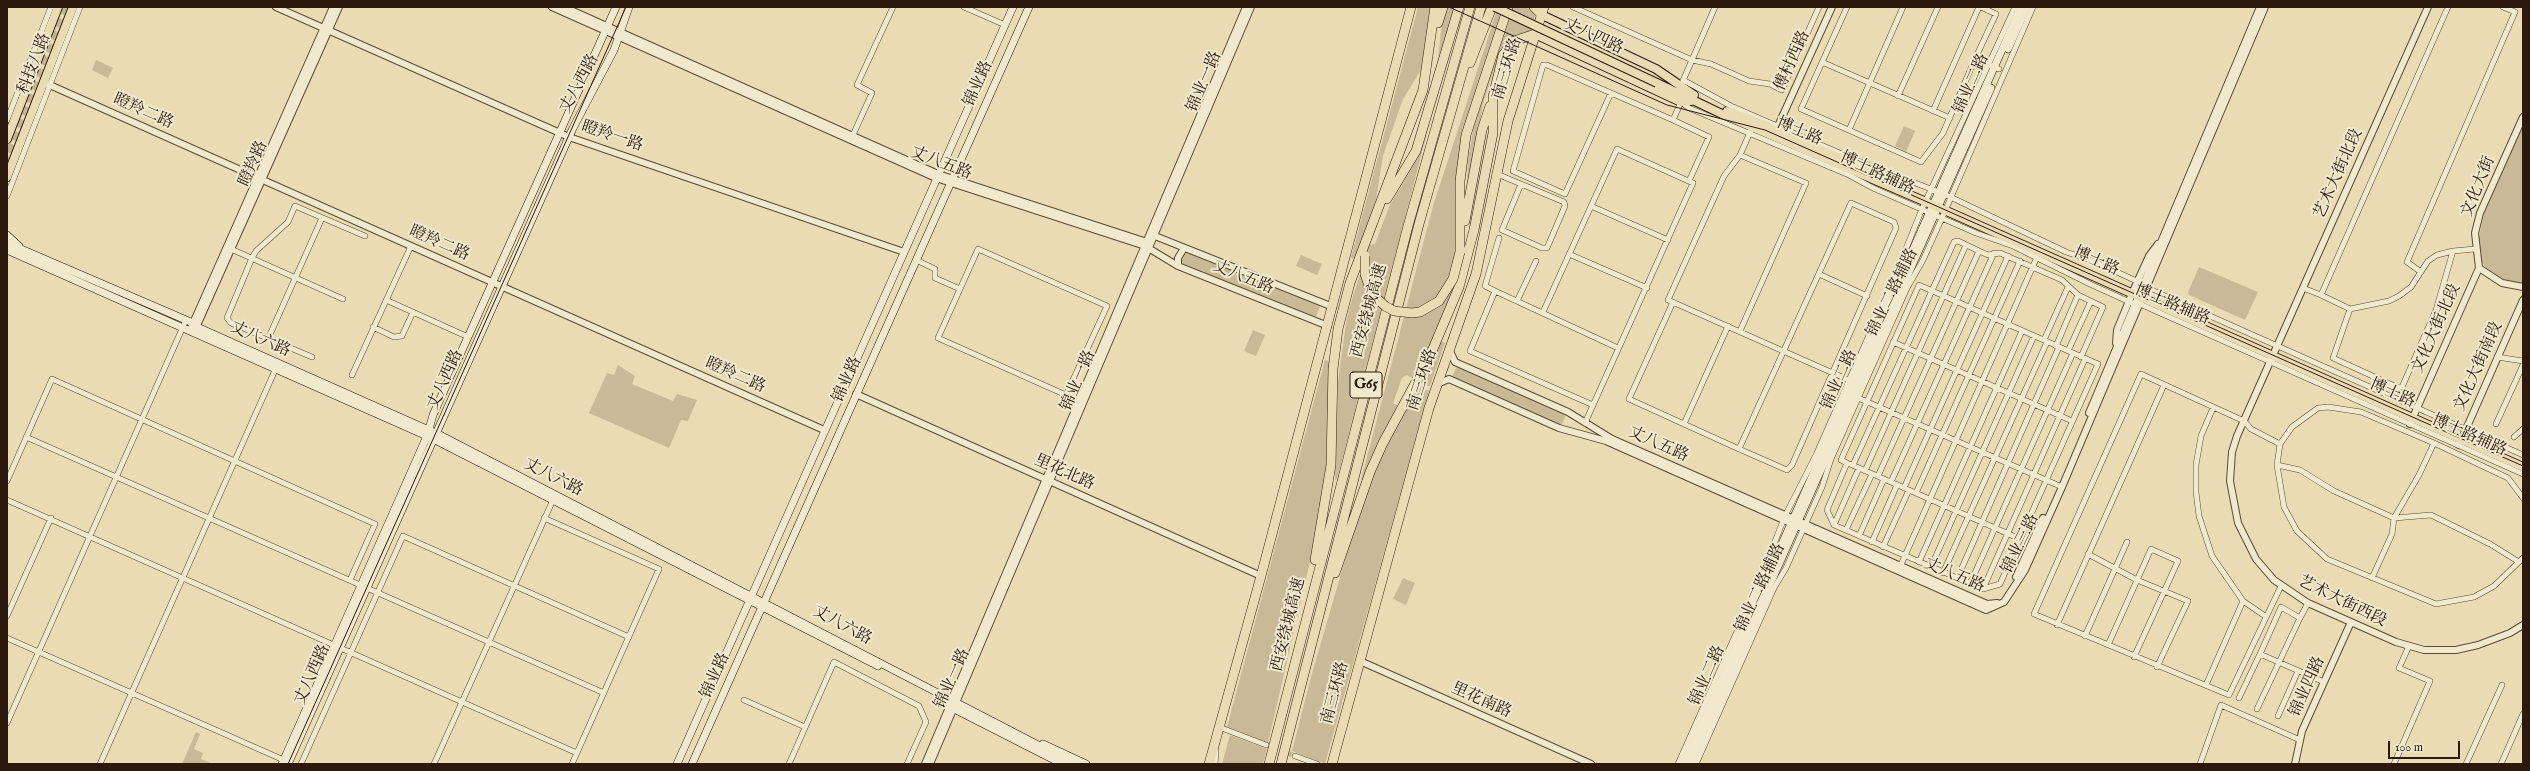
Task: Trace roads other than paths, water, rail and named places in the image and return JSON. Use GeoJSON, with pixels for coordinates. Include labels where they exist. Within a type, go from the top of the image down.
{"type":"FeatureCollection","features":[{"type":"Feature","properties":{"kind":"highway"},"geometry":{"type":"LineString","coordinates":[[1209,764],[1328,326],[1411,7]]}},
{"type":"Feature","properties":{"kind":"highway"},"geometry":{"type":"LineString","coordinates":[[1423,90],[1435,7]]}},
{"type":"Feature","properties":{"kind":"highway"},"geometry":{"type":"LineString","coordinates":[[1443,7],[1423,90],[1364,253],[1365,274],[1372,294],[1381,304],[1394,311],[1412,313],[1420,312],[1439,301],[1453,279],[1463,250],[1460,180],[1466,135],[1507,7]]}},
{"type":"Feature","properties":{"kind":"highway"},"geometry":{"type":"LineString","coordinates":[[1310,603],[1331,465],[1332,369],[1343,305],[1390,193],[1416,150],[1459,7]]}},
{"type":"Feature","properties":{"kind":"highway","name":"西安绕城高速"},"geometry":{"type":"LineString","coordinates":[[1269,764],[1408,226],[1470,7]]}},
{"type":"Feature","properties":{"kind":"highway","name":"西安绕城高速"},"geometry":{"type":"LineString","coordinates":[[1281,764],[1447,124],[1481,7]]}},
{"type":"Feature","properties":{"kind":"highway"},"geometry":{"type":"LineString","coordinates":[[1447,124],[1493,7]]}},
{"type":"Feature","properties":{"kind":"highway"},"geometry":{"type":"LineString","coordinates":[[1534,7],[1543,11]]}},
{"type":"Feature","properties":{"kind":"highway","name":"南三环路"},"geometry":{"type":"LineString","coordinates":[[1332,764],[1437,384],[1476,274],[1508,122],[1543,11]]}},
{"type":"Feature","properties":{"kind":"highway"},"geometry":{"type":"LineString","coordinates":[[1323,606],[1370,472],[1383,443],[1430,356],[1452,308],[1463,250],[1482,130],[1493,97],[1500,64],[1507,47],[1514,41],[1535,34]]}},
{"type":"Feature","properties":{"kind":"highway"},"geometry":{"type":"LineString","coordinates":[[1369,241],[1376,217]]}},
{"type":"Feature","properties":{"kind":"main road","name":"科技八路"},"geometry":{"type":"LineString","coordinates":[[7,139],[58,7]]}},
{"type":"Feature","properties":{"kind":"main road","name":"科技八路"},"geometry":{"type":"LineString","coordinates":[[7,177],[46,83],[73,7]]}},
{"type":"Feature","properties":{"kind":"main road","name":"丈八西路"},"geometry":{"type":"LineString","coordinates":[[432,435],[433,415],[616,7]]}},
{"type":"Feature","properties":{"kind":"main road","name":"丈八西路"},"geometry":{"type":"LineString","coordinates":[[287,763],[432,435],[570,137],[620,34],[629,7]]}},
{"type":"Feature","properties":{"kind":"main road","name":"锦业路"},"geometry":{"type":"LineString","coordinates":[[677,764],[1012,7]]}},
{"type":"Feature","properties":{"kind":"main road","name":"锦业路"},"geometry":{"type":"LineString","coordinates":[[692,764],[1029,7]]}},
{"type":"Feature","properties":{"kind":"main road","name":"丈八四路"},"geometry":{"type":"LineString","coordinates":[[1493,7],[1658,81]]}},
{"type":"Feature","properties":{"kind":"main road","name":"丈八四路"},"geometry":{"type":"LineString","coordinates":[[1507,7],[1658,81]]}},
{"type":"Feature","properties":{"kind":"main road","name":"锦业二路"},"geometry":{"type":"LineString","coordinates":[[1690,764],[1854,382],[1935,204],[2021,8]]}},
{"type":"Feature","properties":{"kind":"main road"},"geometry":{"type":"LineString","coordinates":[[1535,34],[1681,102],[1693,98],[1682,82],[1543,11]]}},
{"type":"Feature","properties":{"kind":"main road","name":"博士路"},"geometry":{"type":"LineString","coordinates":[[1658,81],[1693,98],[2413,416],[2523,467]]}},
{"type":"Feature","properties":{"kind":"main road","name":"博士路"},"geometry":{"type":"LineString","coordinates":[[1693,98],[1751,130],[1935,204]]}},
{"type":"Feature","properties":{"kind":"main road"},"geometry":{"type":"LineString","coordinates":[[7,235],[25,252]]}},
{"type":"Feature","properties":{"kind":"main road","name":"丈八六路"},"geometry":{"type":"LineString","coordinates":[[7,243],[432,435],[750,599]]}},
{"type":"Feature","properties":{"kind":"main road","name":"丈八六路"},"geometry":{"type":"LineString","coordinates":[[7,250],[191,327],[276,368],[432,435],[553,500],[750,599],[763,604],[954,704],[1022,735],[1051,758],[1075,764]]}},
{"type":"Feature","properties":{"kind":"main road"},"geometry":{"type":"LineString","coordinates":[[7,255],[18,254]]}},
{"type":"Feature","properties":{"kind":"main road","name":"锦业二路"},"geometry":{"type":"LineString","coordinates":[[1684,764],[1794,522],[1856,397],[1854,382]]}},
{"type":"Feature","properties":{"kind":"main road","name":"博士路"},"geometry":{"type":"LineString","coordinates":[[2462,438],[2523,462]]}},
{"type":"Feature","properties":{"kind":"main road","name":"丈八六路"},"geometry":{"type":"LineString","coordinates":[[954,704],[1010,738],[1062,764]]}},
{"type":"Feature","properties":{"kind":"main road"},"geometry":{"type":"LineString","coordinates":[[1022,735],[1086,764]]}},
{"type":"Feature","properties":{"kind":"street"},"geometry":{"type":"LineString","coordinates":[[7,120],[51,7]]}},
{"type":"Feature","properties":{"kind":"street"},"geometry":{"type":"LineString","coordinates":[[7,196],[32,136],[46,83],[80,7]]}},
{"type":"Feature","properties":{"kind":"street","name":"瞪羚一路"},"geometry":{"type":"LineString","coordinates":[[276,7],[570,137],[904,252]]}},
{"type":"Feature","properties":{"kind":"street","name":"瞪羚路"},"geometry":{"type":"LineString","coordinates":[[326,29],[333,7]]}},
{"type":"Feature","properties":{"kind":"street","name":"瞪羚路"},"geometry":{"type":"LineString","coordinates":[[191,327],[260,178],[326,29],[338,7]]}},
{"type":"Feature","properties":{"kind":"street","name":"丈八五路"},"geometry":{"type":"LineString","coordinates":[[552,7],[606,28],[853,135],[937,176]]}},
{"type":"Feature","properties":{"kind":"street","name":"丈八五路"},"geometry":{"type":"LineString","coordinates":[[564,7],[606,28]]}},
{"type":"Feature","properties":{"kind":"street"},"geometry":{"type":"LineString","coordinates":[[853,135],[872,93],[857,85],[893,7]]}},
{"type":"Feature","properties":{"kind":"street"},"geometry":{"type":"LineString","coordinates":[[964,7],[1005,25]]}},
{"type":"Feature","properties":{"kind":"street","name":"锦业一路"},"geometry":{"type":"LineString","coordinates":[[930,764],[1246,7]]}},
{"type":"Feature","properties":{"kind":"street","name":"锦业一路"},"geometry":{"type":"LineString","coordinates":[[1155,236],[1251,7]]}},
{"type":"Feature","properties":{"kind":"street"},"geometry":{"type":"LineString","coordinates":[[1573,7],[1692,60],[1711,64],[1749,81],[1770,84],[1782,90],[1818,7]]}},
{"type":"Feature","properties":{"kind":"street"},"geometry":{"type":"LineString","coordinates":[[1682,82],[1715,7]]}},
{"type":"Feature","properties":{"kind":"street","name":"傅村西路"},"geometry":{"type":"LineString","coordinates":[[1778,126],[1832,7]]}},
{"type":"Feature","properties":{"kind":"street"},"geometry":{"type":"LineString","coordinates":[[1847,7],[1801,109],[1921,162],[1943,133],[1996,14],[1980,7],[1933,111]]}},
{"type":"Feature","properties":{"kind":"street"},"geometry":{"type":"LineString","coordinates":[[1849,130],[1903,7]]}},
{"type":"Feature","properties":{"kind":"street"},"geometry":{"type":"LineString","coordinates":[[1898,96],[1938,7]]}},
{"type":"Feature","properties":{"kind":"street","name":"锦业二路辅路"},"geometry":{"type":"LineString","coordinates":[[1696,764],[1774,588],[1786,568],[1804,527],[1856,397],[1907,288],[1923,260],[1935,204],[1951,198],[2033,7]]}},
{"type":"Feature","properties":{"kind":"street"},"geometry":{"type":"LineString","coordinates":[[2138,294],[2260,7]]}},
{"type":"Feature","properties":{"kind":"street"},"geometry":{"type":"LineString","coordinates":[[2138,294],[2265,7]]}},
{"type":"Feature","properties":{"kind":"street","name":"艺术大街北段"},"geometry":{"type":"LineString","coordinates":[[2273,354],[2428,7]]}},
{"type":"Feature","properties":{"kind":"street"},"geometry":{"type":"LineString","coordinates":[[2321,295],[2448,7]]}},
{"type":"Feature","properties":{"kind":"street"},"geometry":{"type":"LineString","coordinates":[[2421,272],[2407,262],[2515,12],[2503,7]]}},
{"type":"Feature","properties":{"kind":"street","name":"丈八五路"},"geometry":{"type":"LineString","coordinates":[[620,34],[937,176],[1147,246],[1178,266],[1328,326]]}},
{"type":"Feature","properties":{"kind":"street"},"geometry":{"type":"LineString","coordinates":[[1975,59],[1994,67]]}},
{"type":"Feature","properties":{"kind":"street"},"geometry":{"type":"LineString","coordinates":[[1822,62],[1950,118]]}},
{"type":"Feature","properties":{"kind":"street"},"geometry":{"type":"LineString","coordinates":[[1611,93],[1565,194],[1513,171],[1543,65],[1547,65],[1673,120],[1709,137],[1689,181]]}},
{"type":"Feature","properties":{"kind":"street","name":"博士路辅路"},"geometry":{"type":"LineString","coordinates":[[1682,82],[1731,106],[1778,126],[2038,257],[2138,294],[2273,354]]}},
{"type":"Feature","properties":{"kind":"street","name":"瞪羚二路"},"geometry":{"type":"LineString","coordinates":[[46,83],[824,430]]}},
{"type":"Feature","properties":{"kind":"street"},"geometry":{"type":"LineString","coordinates":[[1673,120],[1681,102],[1689,108],[1751,130],[1740,154],[1724,176],[1668,300],[1854,382]]}},
{"type":"Feature","properties":{"kind":"street","name":"文化大街"},"geometry":{"type":"LineString","coordinates":[[2479,268],[2476,248],[2476,226],[2480,213],[2523,117]]}},
{"type":"Feature","properties":{"kind":"street"},"geometry":{"type":"LineString","coordinates":[[1543,312],[1617,149],[1693,183],[1585,423]]}},
{"type":"Feature","properties":{"kind":"street"},"geometry":{"type":"LineString","coordinates":[[1740,154],[1806,183],[1740,332]]}},
{"type":"Feature","properties":{"kind":"street"},"geometry":{"type":"LineString","coordinates":[[1497,174],[1521,184],[1564,202],[1566,206],[1547,248],[1542,248],[1502,230],[1521,184]]}},
{"type":"Feature","properties":{"kind":"street","name":"瞪羚路"},"geometry":{"type":"LineString","coordinates":[[191,327],[231,249],[260,178]]}},
{"type":"Feature","properties":{"kind":"street","name":"博士路辅路"},"geometry":{"type":"LineString","coordinates":[[1935,204],[1951,198],[2066,252],[2138,294]]}},
{"type":"Feature","properties":{"kind":"street"},"geometry":{"type":"LineString","coordinates":[[1673,302],[1630,399],[1684,424],[1740,449],[1788,470],[1867,296],[1896,228],[1894,222],[1851,203],[1740,449]]}},
{"type":"Feature","properties":{"kind":"street"},"geometry":{"type":"LineString","coordinates":[[312,357],[231,323],[227,318],[252,258],[256,251],[288,222],[295,206],[365,236]]}},
{"type":"Feature","properties":{"kind":"street"},"geometry":{"type":"LineString","coordinates":[[1591,206],[1668,240]]}},
{"type":"Feature","properties":{"kind":"street"},"geometry":{"type":"LineString","coordinates":[[268,339],[322,218]]}},
{"type":"Feature","properties":{"kind":"street"},"geometry":{"type":"LineString","coordinates":[[1147,246],[1155,236]]}},
{"type":"Feature","properties":{"kind":"street","name":"丈八五路"},"geometry":{"type":"LineString","coordinates":[[1155,236],[1333,307]]}},
{"type":"Feature","properties":{"kind":"street"},"geometry":{"type":"LineString","coordinates":[[1499,238],[1485,286],[1618,348]]}},
{"type":"Feature","properties":{"kind":"street"},"geometry":{"type":"LineString","coordinates":[[1982,590],[2008,534],[2034,475],[2083,358],[2103,307],[2078,295],[2062,280],[2008,256],[1994,253],[1988,255],[1966,245],[1954,242],[1931,291],[1879,407],[1850,464],[1827,510],[1834,525],[1982,590],[2000,584],[2098,364],[2083,358],[2022,331],[1995,318],[1931,291],[1919,285],[1841,460],[1850,464],[1862,469],[1872,474],[1878,476],[1897,485],[1916,493],[1930,500],[1982,522],[2008,534],[2020,539]]}},
{"type":"Feature","properties":{"kind":"street"},"geometry":{"type":"LineString","coordinates":[[1834,525],[1891,412],[1966,245]]}},
{"type":"Feature","properties":{"kind":"street"},"geometry":{"type":"LineString","coordinates":[[352,375],[410,246]]}},
{"type":"Feature","properties":{"kind":"street"},"geometry":{"type":"LineString","coordinates":[[1178,266],[1178,258],[1184,248]]}},
{"type":"Feature","properties":{"kind":"street"},"geometry":{"type":"LineString","coordinates":[[2303,288],[2350,309],[2389,301],[2411,287],[2428,262],[2437,255],[2453,250],[2476,248]]}},
{"type":"Feature","properties":{"kind":"street"},"geometry":{"type":"LineString","coordinates":[[231,249],[343,299]]}},
{"type":"Feature","properties":{"kind":"street"},"geometry":{"type":"LineString","coordinates":[[978,249],[1107,306],[1066,395],[938,338],[960,290],[978,249]]}},
{"type":"Feature","properties":{"kind":"street"},"geometry":{"type":"LineString","coordinates":[[2350,309],[2334,358],[2399,388],[2402,387],[2436,310],[2453,250]]}},
{"type":"Feature","properties":{"kind":"street"},"geometry":{"type":"LineString","coordinates":[[1878,476],[1979,251]]}},
{"type":"Feature","properties":{"kind":"street"},"geometry":{"type":"LineString","coordinates":[[1891,482],[1994,253]]}},
{"type":"Feature","properties":{"kind":"street"},"geometry":{"type":"LineString","coordinates":[[1569,254],[1647,288]]}},
{"type":"Feature","properties":{"kind":"street"},"geometry":{"type":"LineString","coordinates":[[1883,547],[1930,430],[2008,256]]}},
{"type":"Feature","properties":{"kind":"street"},"geometry":{"type":"LineString","coordinates":[[1900,567],[2038,257]]}},
{"type":"Feature","properties":{"kind":"street"},"geometry":{"type":"LineString","coordinates":[[916,260],[935,269],[935,278],[960,290]]}},
{"type":"Feature","properties":{"kind":"street"},"geometry":{"type":"LineString","coordinates":[[1518,301],[1536,261]]}},
{"type":"Feature","properties":{"kind":"street"},"geometry":{"type":"LineString","coordinates":[[1916,493],[2020,262]]}},
{"type":"Feature","properties":{"kind":"street"},"geometry":{"type":"LineString","coordinates":[[2479,268],[2502,283],[2523,287]]}},
{"type":"Feature","properties":{"kind":"street","name":"文化大街北段"},"geometry":{"type":"LineString","coordinates":[[2413,416],[2479,268]]}},
{"type":"Feature","properties":{"kind":"street"},"geometry":{"type":"LineString","coordinates":[[1819,274],[1867,296]]}},
{"type":"Feature","properties":{"kind":"street"},"geometry":{"type":"LineString","coordinates":[[1943,573],[2021,399],[2068,287]]}},
{"type":"Feature","properties":{"kind":"street"},"geometry":{"type":"LineString","coordinates":[[1495,291],[1470,351],[1593,405]]}},
{"type":"Feature","properties":{"kind":"street","name":"锦业三路"},"geometry":{"type":"LineString","coordinates":[[2060,486],[2138,294]]}},
{"type":"Feature","properties":{"kind":"street","name":"锦业三路"},"geometry":{"type":"LineString","coordinates":[[2004,602],[2025,570],[2138,294]]}},
{"type":"Feature","properties":{"kind":"street"},"geometry":{"type":"LineString","coordinates":[[1957,578],[2034,404],[2078,295]]}},
{"type":"Feature","properties":{"kind":"street"},"geometry":{"type":"LineString","coordinates":[[386,300],[466,336]]}},
{"type":"Feature","properties":{"kind":"street","name":"文化大街南段"},"geometry":{"type":"LineString","coordinates":[[2462,438],[2523,300]]}},
{"type":"Feature","properties":{"kind":"street"},"geometry":{"type":"LineString","coordinates":[[1970,584],[2047,410],[2091,301]]}},
{"type":"Feature","properties":{"kind":"street"},"geometry":{"type":"LineString","coordinates":[[373,327],[394,337],[402,336],[412,312]]}},
{"type":"Feature","properties":{"kind":"street"},"geometry":{"type":"LineString","coordinates":[[1684,424],[1728,326]]}},
{"type":"Feature","properties":{"kind":"street"},"geometry":{"type":"LineString","coordinates":[[7,723],[143,420],[191,327]]}},
{"type":"Feature","properties":{"kind":"street"},"geometry":{"type":"LineString","coordinates":[[1919,562],[2022,331]]}},
{"type":"Feature","properties":{"kind":"street"},"geometry":{"type":"LineString","coordinates":[[1931,567],[2034,336]]}},
{"type":"Feature","properties":{"kind":"street"},"geometry":{"type":"LineString","coordinates":[[1893,342],[2072,421]]}},
{"type":"Feature","properties":{"kind":"street","name":"丈八五路"},"geometry":{"type":"LineString","coordinates":[[1449,349],[1456,362],[1568,412],[1612,439],[1784,518]]}},
{"type":"Feature","properties":{"kind":"street","name":"艺术大街西段"},"geometry":{"type":"LineString","coordinates":[[2273,354],[2232,452],[2230,481],[2234,511],[2244,538],[2256,559],[2281,586],[2308,604],[2409,646],[2424,650],[2471,647],[2510,633],[2523,625]]}},
{"type":"Feature","properties":{"kind":"street"},"geometry":{"type":"LineString","coordinates":[[2497,358],[2523,361]]}},
{"type":"Feature","properties":{"kind":"street"},"geometry":{"type":"LineString","coordinates":[[2496,424],[2523,365]]}},
{"type":"Feature","properties":{"kind":"street"},"geometry":{"type":"LineString","coordinates":[[100,764],[276,368]]}},
{"type":"Feature","properties":{"kind":"street"},"geometry":{"type":"LineString","coordinates":[[2280,444],[2251,429],[2244,421],[2141,374],[2034,614],[2158,667],[2229,695],[2265,616],[2281,586]]}},
{"type":"Feature","properties":{"kind":"street","name":"丈八五路"},"geometry":{"type":"LineString","coordinates":[[1437,384],[1449,379],[1559,428],[1606,441],[1794,522],[1986,610],[2004,602]]}},
{"type":"Feature","properties":{"kind":"street"},"geometry":{"type":"LineString","coordinates":[[7,480],[52,380],[375,524],[350,580]]}},
{"type":"Feature","properties":{"kind":"street","name":"锦业二路辅路"},"geometry":{"type":"LineString","coordinates":[[1678,764],[1759,582],[1784,518],[1854,382]]}},
{"type":"Feature","properties":{"kind":"street"},"geometry":{"type":"LineString","coordinates":[[2057,625],[2164,385]]}},
{"type":"Feature","properties":{"kind":"street","name":"里花北路"},"geometry":{"type":"LineString","coordinates":[[856,394],[1261,576]]}},
{"type":"Feature","properties":{"kind":"street"},"geometry":{"type":"LineString","coordinates":[[1856,397],[2060,486]]}},
{"type":"Feature","properties":{"kind":"street"},"geometry":{"type":"LineString","coordinates":[[2523,498],[2508,478],[2434,443],[2360,412],[2328,407],[2318,408],[2292,427],[2280,444],[2277,465],[2284,507],[2297,531],[2327,559],[2436,604],[2474,597],[2494,586],[2523,558]]}},
{"type":"Feature","properties":{"kind":"street"},"geometry":{"type":"LineString","coordinates":[[2213,408],[2201,436],[2196,465],[2196,492],[2199,516],[2212,556],[2243,601],[2265,616]]}},
{"type":"Feature","properties":{"kind":"street"},"geometry":{"type":"LineString","coordinates":[[2514,437],[2523,429]]}},
{"type":"Feature","properties":{"kind":"street"},"geometry":{"type":"LineString","coordinates":[[26,437],[604,693]]}},
{"type":"Feature","properties":{"kind":"street","name":"博士路辅路"},"geometry":{"type":"LineString","coordinates":[[2462,438],[2523,455]]}},
{"type":"Feature","properties":{"kind":"street","name":"博士路辅路"},"geometry":{"type":"LineString","coordinates":[[2462,438],[2523,474]]}},
{"type":"Feature","properties":{"kind":"street"},"geometry":{"type":"LineString","coordinates":[[2372,578],[2392,534],[2394,518],[2419,475],[2434,443]]}},
{"type":"Feature","properties":{"kind":"street"},"geometry":{"type":"LineString","coordinates":[[2277,465],[2300,470],[2334,491],[2394,518],[2431,516],[2490,544],[2519,562]]}},
{"type":"Feature","properties":{"kind":"street"},"geometry":{"type":"LineString","coordinates":[[1846,530],[1872,474]]}},
{"type":"Feature","properties":{"kind":"street"},"geometry":{"type":"LineString","coordinates":[[1859,536],[1884,479]]}},
{"type":"Feature","properties":{"kind":"street"},"geometry":{"type":"LineString","coordinates":[[1872,542],[1897,485]]}},
{"type":"Feature","properties":{"kind":"street"},"geometry":{"type":"LineString","coordinates":[[7,500],[51,518],[182,578],[577,753]]}},
{"type":"Feature","properties":{"kind":"street"},"geometry":{"type":"LineString","coordinates":[[434,764],[553,500]]}},
{"type":"Feature","properties":{"kind":"street"},"geometry":{"type":"LineString","coordinates":[[7,616],[51,518]]}},
{"type":"Feature","properties":{"kind":"street"},"geometry":{"type":"LineString","coordinates":[[544,518],[659,569],[572,764]]}},
{"type":"Feature","properties":{"kind":"street","name":"丈八五路"},"geometry":{"type":"LineString","coordinates":[[1804,527],[1986,604],[2004,602]]}},
{"type":"Feature","properties":{"kind":"street"},"geometry":{"type":"LineString","coordinates":[[301,764],[403,536],[629,637]]}},
{"type":"Feature","properties":{"kind":"street"},"geometry":{"type":"LineString","coordinates":[[2085,636],[2127,542]]}},
{"type":"Feature","properties":{"kind":"street"},"geometry":{"type":"LineString","coordinates":[[2108,645],[2151,549],[2178,561],[2134,657]]}},
{"type":"Feature","properties":{"kind":"street"},"geometry":{"type":"LineString","coordinates":[[2088,554],[2137,580],[2188,601],[2158,667]]}},
{"type":"Feature","properties":{"kind":"street"},"geometry":{"type":"LineString","coordinates":[[2206,685],[2243,601]]}},
{"type":"Feature","properties":{"kind":"street"},"geometry":{"type":"LineString","coordinates":[[2257,709],[2308,604]]}},
{"type":"Feature","properties":{"kind":"street"},"geometry":{"type":"LineString","coordinates":[[2239,698],[2281,607],[2300,618]]}},
{"type":"Feature","properties":{"kind":"street","name":"锦业四路"},"geometry":{"type":"LineString","coordinates":[[2295,764],[2300,740],[2350,622]]}},
{"type":"Feature","properties":{"kind":"street"},"geometry":{"type":"LineString","coordinates":[[7,638],[287,763]]}},
{"type":"Feature","properties":{"kind":"street"},"geometry":{"type":"LineString","coordinates":[[2394,764],[2430,681],[2399,668],[2409,646]]}},
{"type":"Feature","properties":{"kind":"street"},"geometry":{"type":"LineString","coordinates":[[2260,654],[2324,682]]}},
{"type":"Feature","properties":{"kind":"street","name":"里花南路"},"geometry":{"type":"LineString","coordinates":[[1360,661],[1591,764]]}},
{"type":"Feature","properties":{"kind":"street"},"geometry":{"type":"LineString","coordinates":[[789,764],[834,662],[919,706],[926,722],[907,764]]}},
{"type":"Feature","properties":{"kind":"street"},"geometry":{"type":"LineString","coordinates":[[2278,716],[2298,671]]}},
{"type":"Feature","properties":{"kind":"street"},"geometry":{"type":"LineString","coordinates":[[2466,764],[2502,685]]}},
{"type":"Feature","properties":{"kind":"street"},"geometry":{"type":"LineString","coordinates":[[744,700],[805,727]]}},
{"type":"Feature","properties":{"kind":"street","name":"锦业一路"},"geometry":{"type":"LineString","coordinates":[[925,764],[954,704]]}},
{"type":"Feature","properties":{"kind":"street"},"geometry":{"type":"LineString","coordinates":[[2200,764],[2221,705],[2300,740]]}},
{"type":"Feature","properties":{"kind":"street"},"geometry":{"type":"LineString","coordinates":[[2501,764],[2523,714]]}},
{"type":"Feature","properties":{"kind":"street"},"geometry":{"type":"LineString","coordinates":[[1215,764],[1218,730],[1266,745]]}},
{"type":"Feature","properties":{"kind":"street"},"geometry":{"type":"LineString","coordinates":[[1294,756],[1317,764]]}},
{"type":"Feature","properties":{"kind":"tunnel"},"geometry":{"type":"LineString","coordinates":[[7,152],[64,7]]}},
{"type":"Feature","properties":{"kind":"tunnel"},"geometry":{"type":"LineString","coordinates":[[7,166],[13,150]]}},
{"type":"Feature","properties":{"kind":"tunnel"},"geometry":{"type":"LineString","coordinates":[[1266,745],[1295,756]]}},
{"type":"Feature","properties":{"kind":"tram line"},"geometry":{"type":"LineString","coordinates":[[288,764],[626,7]]}},
{"type":"Feature","properties":{"kind":"tram line"},"geometry":{"type":"LineString","coordinates":[[1449,7],[1667,105],[1765,130],[2523,466]]}}]}
